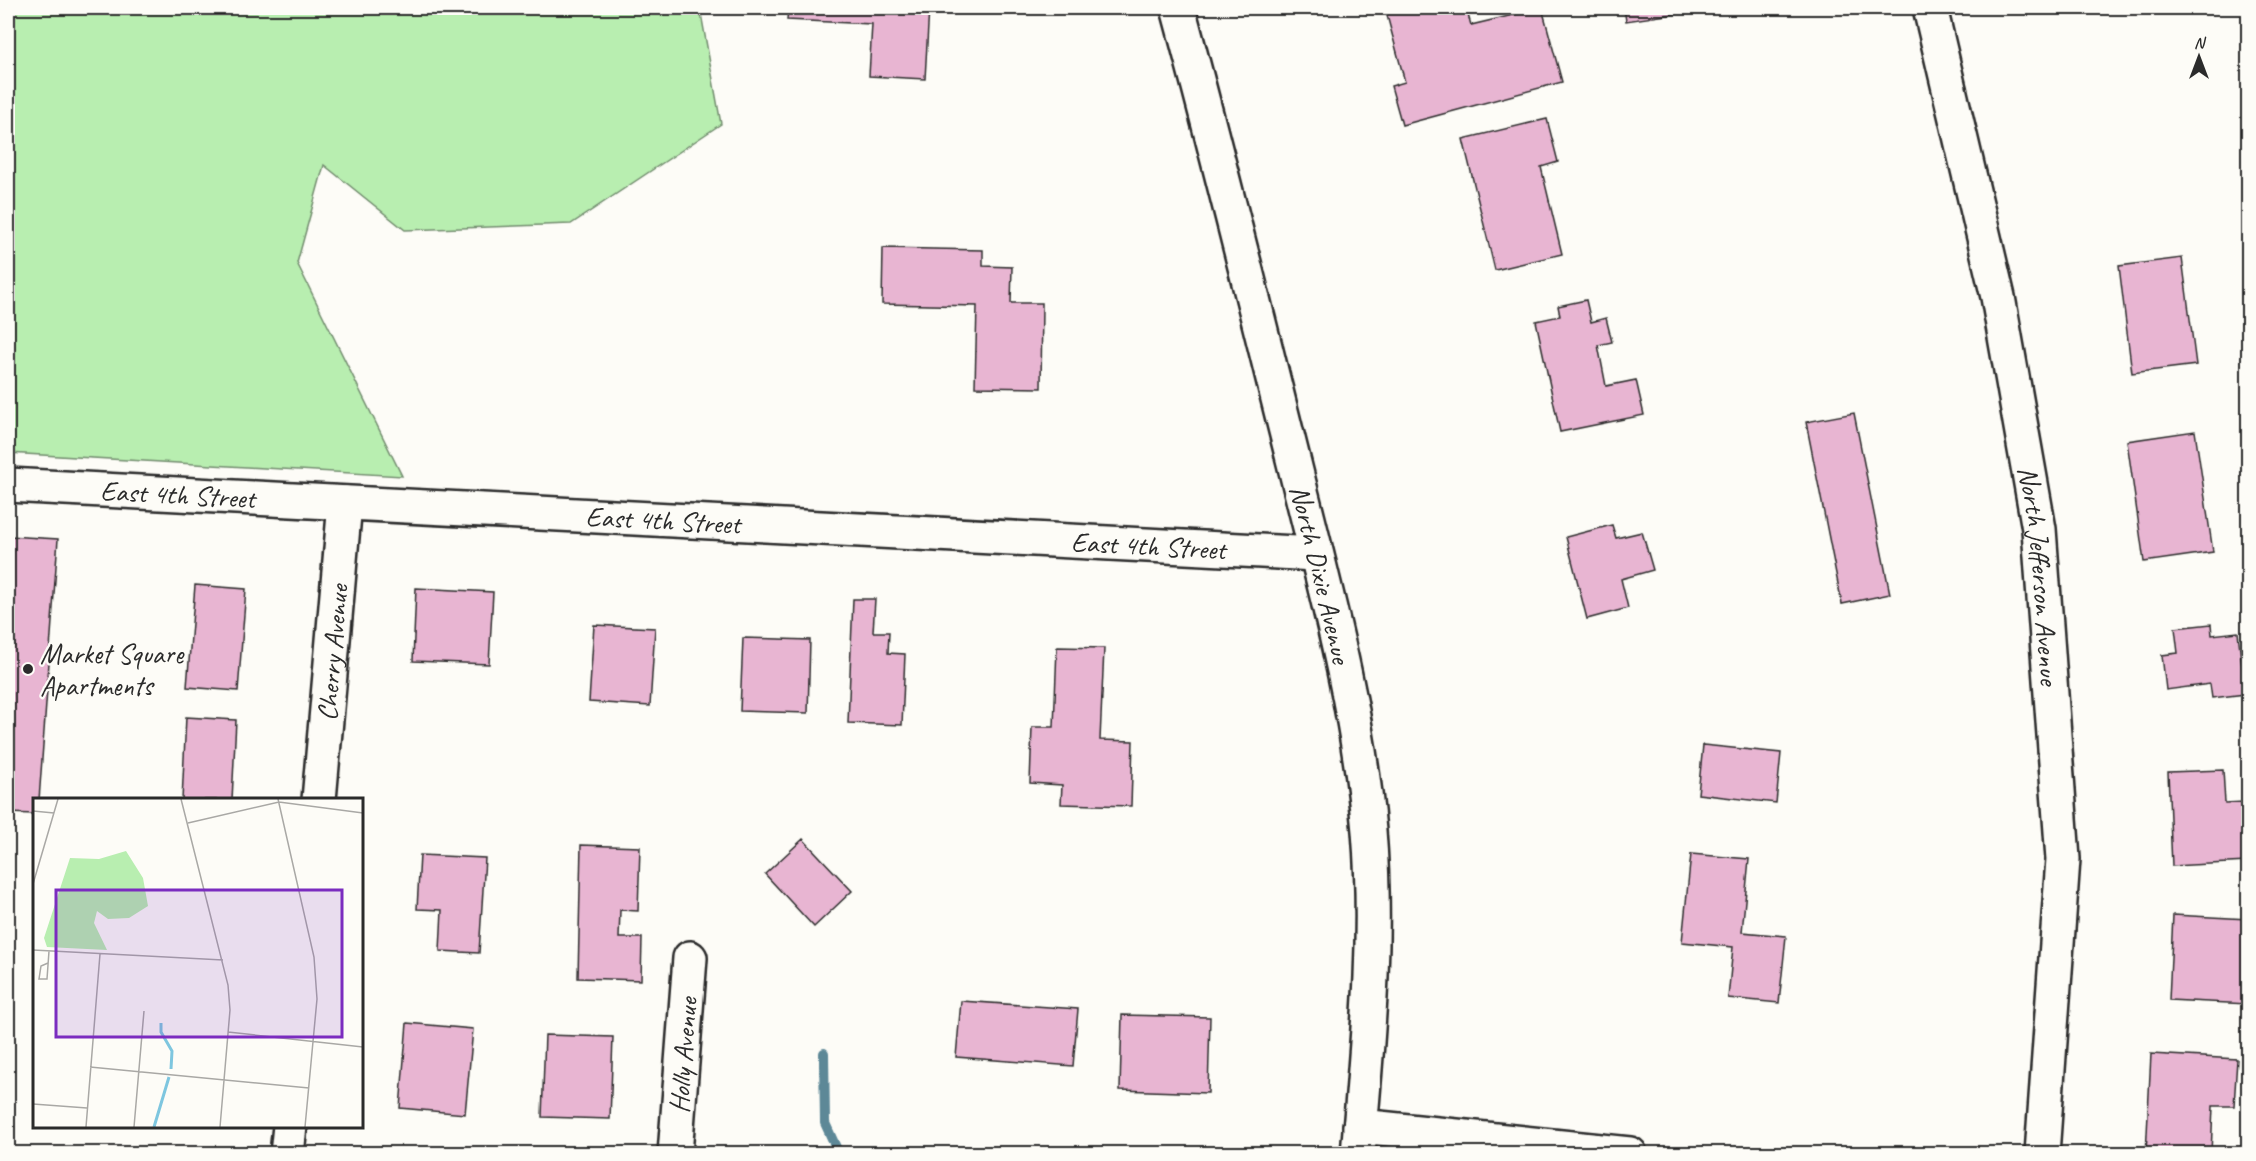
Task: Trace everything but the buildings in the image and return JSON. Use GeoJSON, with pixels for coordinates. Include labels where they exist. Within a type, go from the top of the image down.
{"type":"FeatureCollection","features":[{"type":"Feature","properties":{"kind":"street","name":"North Dixie Avenue"},"geometry":{"type":"LineString","coordinates":[[1178,8],[1212,131],[1346,676],[1358,740],[1369,834],[1373,952],[1359,1140]]}},
{"type":"Feature","properties":{"kind":"street","name":"North Jefferson Avenue"},"geometry":{"type":"LineString","coordinates":[[1930,8],[1998,297],[2039,529],[2063,859],[2042,1154]]}},
{"type":"Feature","properties":{"kind":"street","name":"East 4th Street"},"geometry":{"type":"LineString","coordinates":[[8,485],[1316,554]]}},
{"type":"Feature","properties":{"kind":"street","name":"Cherry Avenue"},"geometry":{"type":"LineString","coordinates":[[319,798],[345,503]]}},
{"type":"Feature","properties":{"kind":"street","name":"Holly Avenue"},"geometry":{"type":"LineString","coordinates":[[675,1154],[690,958]]}},
{"type":"Feature","properties":{"kind":"street"},"geometry":{"type":"LineString","coordinates":[[288,1154],[290,1128]]}},
{"type":"Feature","properties":{"kind":"street"},"geometry":{"type":"LineString","coordinates":[[1359,1140],[1630,1154]]}},
{"type":"Feature","properties":{"kind":"green space"},"geometry":{"type":"Polygon","coordinates":[[[14,8],[700,8],[721,124],[571,224],[405,230],[324,165],[297,263],[402,476],[8,453],[8,30],[14,8]]]}},
{"type":"Feature","properties":{"kind":"waterway"},"geometry":{"type":"LineString","coordinates":[[824,1053],[825,1123],[839,1154]]}},
{"type":"Feature","properties":{"kind":"place","name":"Market Square Apartments"},"geometry":{"type":"Point","coordinates":[28,669]}}]}
